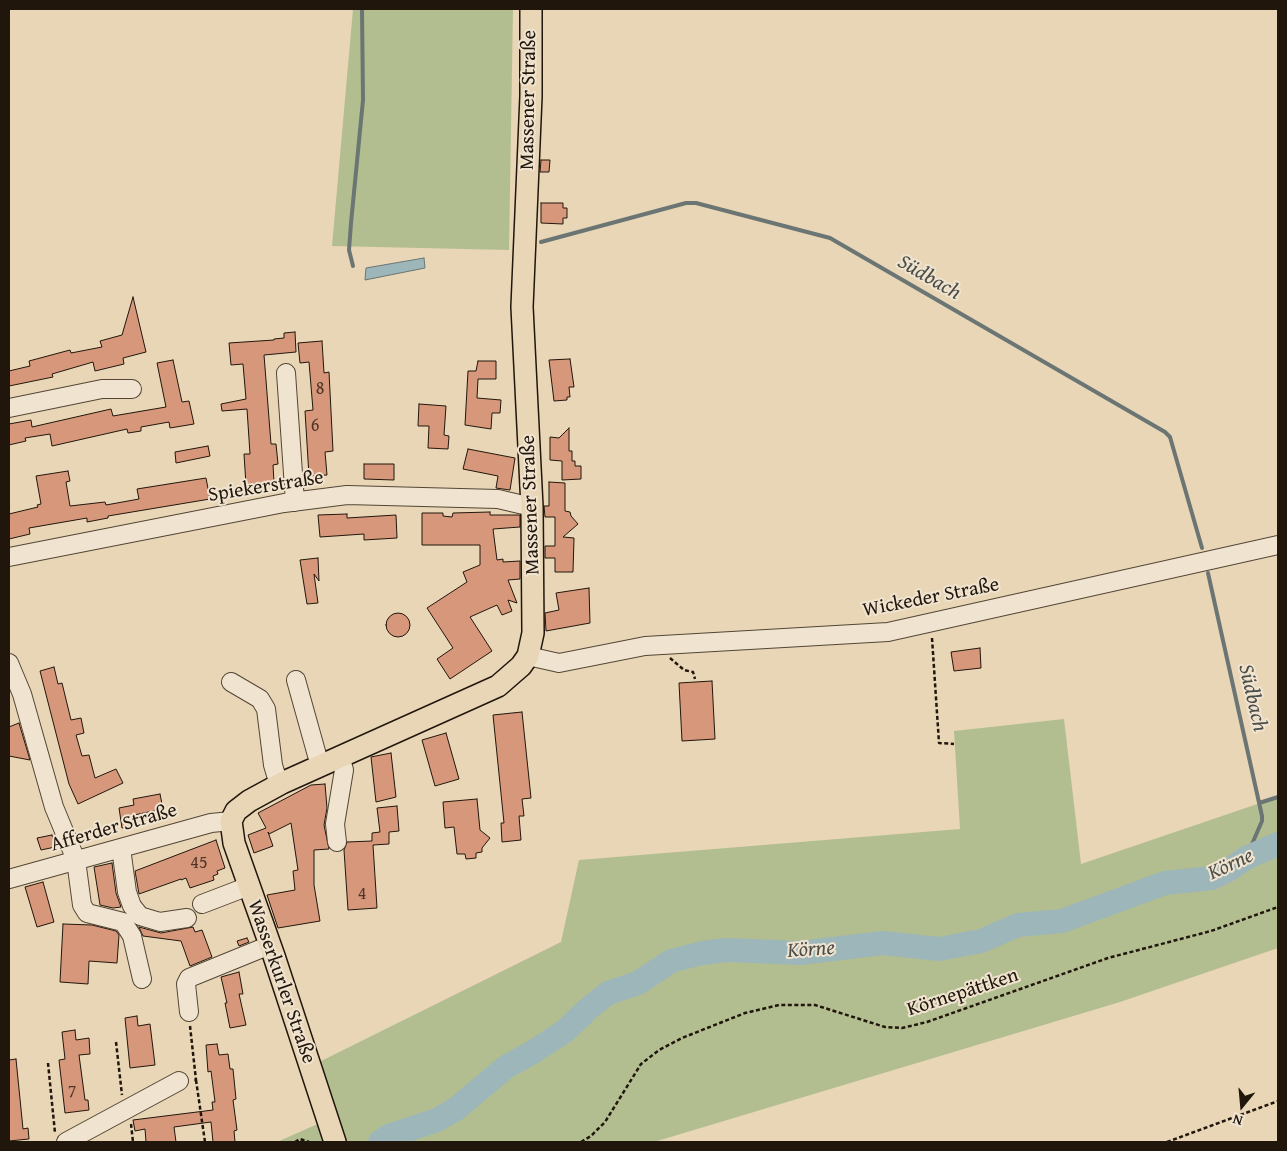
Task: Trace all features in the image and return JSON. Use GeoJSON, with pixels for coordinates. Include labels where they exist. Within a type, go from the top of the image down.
{"type":"FeatureCollection","features":[{"type":"Feature","properties":{"kind":"main road","name":"Massener Straße"},"geometry":{"type":"LineString","coordinates":[[528,656],[533,624],[532,507],[522,307],[531,96],[531,9]]}},
{"type":"Feature","properties":{"kind":"main road"},"geometry":{"type":"LineString","coordinates":[[231,821],[236,811],[249,801],[279,785],[498,686],[521,666],[528,656]]}},
{"type":"Feature","properties":{"kind":"main road","name":"Wasserkurler Straße"},"geometry":{"type":"LineString","coordinates":[[231,821],[231,834],[270,945],[334,1142]]}},
{"type":"Feature","properties":{"kind":"street"},"geometry":{"type":"LineString","coordinates":[[286,373],[294,502]]}},
{"type":"Feature","properties":{"kind":"street"},"geometry":{"type":"LineString","coordinates":[[9,408],[102,388],[132,389]]}},
{"type":"Feature","properties":{"kind":"street","name":"Spiekerstraße"},"geometry":{"type":"LineString","coordinates":[[9,557],[294,502],[360,496],[498,499],[532,507]]}},
{"type":"Feature","properties":{"kind":"street","name":"Wickeder Straße"},"geometry":{"type":"LineString","coordinates":[[528,656],[559,663],[624,649],[665,645],[888,632],[1278,544]]}},
{"type":"Feature","properties":{"kind":"street"},"geometry":{"type":"LineString","coordinates":[[9,662],[22,694],[54,808],[76,860],[82,905],[87,913],[123,922],[132,936],[142,979]]}},
{"type":"Feature","properties":{"kind":"street"},"geometry":{"type":"LineString","coordinates":[[296,680],[320,766]]}},
{"type":"Feature","properties":{"kind":"street"},"geometry":{"type":"LineString","coordinates":[[231,682],[260,699],[266,709],[273,765],[279,785]]}},
{"type":"Feature","properties":{"kind":"street"},"geometry":{"type":"LineString","coordinates":[[337,842],[335,824],[344,770],[340,756]]}},
{"type":"Feature","properties":{"kind":"street","name":"Afferder Straße"},"geometry":{"type":"LineString","coordinates":[[9,879],[211,823],[231,821]]}},
{"type":"Feature","properties":{"kind":"street"},"geometry":{"type":"LineString","coordinates":[[122,848],[127,892],[132,906],[140,916],[160,922],[187,918]]}},
{"type":"Feature","properties":{"kind":"street"},"geometry":{"type":"LineString","coordinates":[[202,904],[249,886]]}},
{"type":"Feature","properties":{"kind":"street"},"geometry":{"type":"LineString","coordinates":[[189,1012],[186,984],[189,978],[270,945]]}},
{"type":"Feature","properties":{"kind":"street"},"geometry":{"type":"LineString","coordinates":[[66,1142],[179,1081]]}},
{"type":"Feature","properties":{"kind":"path"},"geometry":{"type":"LineString","coordinates":[[932,629],[939,743],[954,744]]}},
{"type":"Feature","properties":{"kind":"path"},"geometry":{"type":"LineString","coordinates":[[665,645],[671,661],[684,670],[693,672],[694,679]]}},
{"type":"Feature","properties":{"kind":"path","name":"Körnepättken"},"geometry":{"type":"LineString","coordinates":[[581,1142],[591,1136],[605,1122],[641,1064],[659,1050],[745,1013],[779,1005],[815,1005],[885,1027],[902,1028],[936,1019],[1108,958],[1211,931],[1278,907]]}},
{"type":"Feature","properties":{"kind":"path"},"geometry":{"type":"LineString","coordinates":[[189,1012],[205,1142]]}},
{"type":"Feature","properties":{"kind":"path"},"geometry":{"type":"LineString","coordinates":[[116,1042],[124,1112]]}},
{"type":"Feature","properties":{"kind":"path"},"geometry":{"type":"LineString","coordinates":[[48,1062],[56,1142]]}},
{"type":"Feature","properties":{"kind":"path"},"geometry":{"type":"LineString","coordinates":[[179,1081],[196,1080]]}},
{"type":"Feature","properties":{"kind":"path"},"geometry":{"type":"LineString","coordinates":[[1168,1142],[1278,1101]]}},
{"type":"Feature","properties":{"kind":"path"},"geometry":{"type":"LineString","coordinates":[[295,1142],[300,1139],[309,1142]]}},
{"type":"Feature","properties":{"kind":"green space"},"geometry":{"type":"Polygon","coordinates":[[[353,9],[513,9],[509,250],[332,246],[353,9]]]}},
{"type":"Feature","properties":{"kind":"green space"},"geometry":{"type":"Polygon","coordinates":[[[1064,719],[1081,864],[1278,797],[1278,948],[1120,1002],[654,1142],[342,1142],[315,1064],[561,942],[579,860],[960,829],[954,731],[1064,719]]]}},
{"type":"Feature","properties":{"kind":"green space"},"geometry":{"type":"Polygon","coordinates":[[[322,1122],[327,1142],[277,1142],[322,1122]]]}},
{"type":"Feature","properties":{"kind":"water"},"geometry":{"type":"Polygon","coordinates":[[[424,258],[425,268],[365,280],[366,268],[424,258]]]}},
{"type":"Feature","properties":{"kind":"building"},"geometry":{"type":"Polygon","coordinates":[[[541,160],[550,160],[549,172],[540,172],[541,160]]]}},
{"type":"Feature","properties":{"kind":"building"},"geometry":{"type":"Polygon","coordinates":[[[541,203],[563,203],[563,208],[567,208],[567,218],[563,218],[563,224],[541,223],[541,203]]]}},
{"type":"Feature","properties":{"kind":"building"},"geometry":{"type":"Polygon","coordinates":[[[133,297],[146,352],[123,358],[124,364],[95,371],[93,362],[52,374],[53,377],[9,386],[9,371],[30,366],[29,361],[70,350],[71,353],[102,347],[100,341],[122,335],[133,297]]]}},
{"type":"Feature","properties":{"kind":"building"},"geometry":{"type":"Polygon","coordinates":[[[295,332],[296,352],[264,355],[271,444],[276,444],[278,464],[273,465],[274,482],[246,485],[244,454],[250,454],[247,409],[222,411],[221,404],[246,399],[243,364],[231,365],[229,343],[274,340],[284,338],[284,333],[295,332]]]}},
{"type":"Feature","properties":{"kind":"building"},"geometry":{"type":"Polygon","coordinates":[[[322,341],[324,373],[329,372],[333,451],[325,452],[327,475],[309,476],[305,411],[313,410],[309,362],[300,363],[298,343],[322,341]]]}},
{"type":"Feature","properties":{"kind":"building"},"geometry":{"type":"Polygon","coordinates":[[[570,359],[574,387],[569,387],[570,397],[567,397],[567,400],[554,401],[549,360],[570,359]]]}},
{"type":"Feature","properties":{"kind":"building"},"geometry":{"type":"Polygon","coordinates":[[[173,360],[182,402],[189,401],[194,424],[170,428],[169,422],[141,427],[141,431],[128,433],[127,429],[52,446],[50,434],[25,438],[26,441],[9,445],[9,424],[31,420],[32,427],[111,409],[113,416],[166,407],[157,363],[173,360]]]}},
{"type":"Feature","properties":{"kind":"building"},"geometry":{"type":"Polygon","coordinates":[[[478,361],[496,361],[496,379],[478,379],[477,398],[501,400],[500,413],[492,413],[491,429],[465,425],[468,371],[476,371],[478,361]]]}},
{"type":"Feature","properties":{"kind":"building"},"geometry":{"type":"Polygon","coordinates":[[[419,404],[446,406],[444,435],[449,436],[448,449],[428,448],[429,426],[418,426],[419,404]]]}},
{"type":"Feature","properties":{"kind":"building"},"geometry":{"type":"Polygon","coordinates":[[[569,428],[569,451],[572,451],[572,461],[575,461],[575,466],[581,466],[581,479],[562,480],[562,461],[550,460],[550,437],[559,438],[569,428]]]}},
{"type":"Feature","properties":{"kind":"building"},"geometry":{"type":"Polygon","coordinates":[[[208,446],[210,456],[176,463],[175,452],[208,446]]]}},
{"type":"Feature","properties":{"kind":"building"},"geometry":{"type":"Polygon","coordinates":[[[468,449],[515,458],[510,490],[496,488],[498,476],[463,469],[468,449]]]}},
{"type":"Feature","properties":{"kind":"building"},"geometry":{"type":"Polygon","coordinates":[[[364,464],[394,464],[394,480],[364,479],[364,464]]]}},
{"type":"Feature","properties":{"kind":"building"},"geometry":{"type":"Polygon","coordinates":[[[68,471],[70,481],[66,482],[70,506],[105,502],[106,505],[139,499],[137,489],[206,478],[210,499],[108,516],[108,518],[87,522],[87,518],[29,528],[30,534],[9,539],[9,514],[38,507],[37,505],[41,504],[36,476],[68,471]]]}},
{"type":"Feature","properties":{"kind":"building"},"geometry":{"type":"Polygon","coordinates":[[[549,482],[565,483],[565,511],[570,512],[578,524],[563,537],[574,538],[573,572],[555,572],[555,558],[545,558],[545,546],[555,546],[555,517],[545,517],[544,506],[549,506],[549,482]]]}},
{"type":"Feature","properties":{"kind":"building"},"geometry":{"type":"Polygon","coordinates":[[[490,512],[490,515],[520,515],[520,527],[493,529],[497,560],[503,559],[503,562],[520,561],[520,579],[508,580],[517,603],[508,600],[512,611],[502,615],[497,605],[470,617],[492,651],[450,679],[437,659],[453,648],[427,608],[467,582],[463,572],[480,565],[480,545],[422,545],[422,513],[443,513],[443,516],[452,517],[453,513],[490,512]]]}},
{"type":"Feature","properties":{"kind":"building"},"geometry":{"type":"Polygon","coordinates":[[[347,514],[347,518],[396,515],[397,538],[364,540],[364,534],[320,537],[318,515],[347,514]]]}},
{"type":"Feature","properties":{"kind":"building"},"geometry":{"type":"Polygon","coordinates":[[[318,558],[319,581],[314,574],[318,603],[307,604],[300,560],[318,558]]]}},
{"type":"Feature","properties":{"kind":"building"},"geometry":{"type":"Polygon","coordinates":[[[589,588],[590,623],[546,631],[545,613],[559,610],[556,593],[589,588]]]}},
{"type":"Feature","properties":{"kind":"building"},"geometry":{"type":"Polygon","coordinates":[[[398,613],[403,614],[409,620],[409,630],[403,636],[398,637],[393,636],[387,630],[386,625],[387,620],[393,614],[398,613]]]}},
{"type":"Feature","properties":{"kind":"building"},"geometry":{"type":"Polygon","coordinates":[[[980,648],[981,668],[954,671],[951,652],[980,648]]]}},
{"type":"Feature","properties":{"kind":"building"},"geometry":{"type":"Polygon","coordinates":[[[54,667],[58,684],[62,683],[71,720],[81,718],[84,733],[76,735],[82,756],[89,755],[95,778],[116,769],[123,783],[78,804],[69,784],[40,671],[54,667]]]}},
{"type":"Feature","properties":{"kind":"building"},"geometry":{"type":"Polygon","coordinates":[[[712,681],[715,739],[682,741],[679,683],[712,681]]]}},
{"type":"Feature","properties":{"kind":"building"},"geometry":{"type":"Polygon","coordinates":[[[522,712],[531,798],[522,799],[524,816],[519,816],[521,840],[502,842],[501,823],[504,823],[493,715],[522,712]]]}},
{"type":"Feature","properties":{"kind":"building"},"geometry":{"type":"Polygon","coordinates":[[[19,723],[30,760],[9,756],[9,727],[19,723]]]}},
{"type":"Feature","properties":{"kind":"building"},"geometry":{"type":"Polygon","coordinates":[[[446,733],[459,779],[435,786],[422,740],[446,733]]]}},
{"type":"Feature","properties":{"kind":"building"},"geometry":{"type":"Polygon","coordinates":[[[391,753],[396,797],[376,802],[371,757],[391,753]]]}},
{"type":"Feature","properties":{"kind":"building"},"geometry":{"type":"Polygon","coordinates":[[[325,784],[327,808],[324,825],[329,849],[314,850],[314,885],[320,921],[278,928],[267,895],[295,890],[293,871],[298,870],[291,823],[269,834],[268,832],[273,846],[254,853],[248,835],[266,828],[258,813],[311,785],[325,784]]]}},
{"type":"Feature","properties":{"kind":"building"},"geometry":{"type":"Polygon","coordinates":[[[160,794],[163,809],[134,815],[136,826],[122,828],[119,808],[134,805],[133,799],[160,794]]]}},
{"type":"Feature","properties":{"kind":"building"},"geometry":{"type":"Polygon","coordinates":[[[477,799],[480,830],[490,838],[482,848],[482,852],[476,853],[476,858],[466,859],[465,854],[457,854],[454,827],[445,828],[443,802],[477,799]]]}},
{"type":"Feature","properties":{"kind":"building"},"geometry":{"type":"Polygon","coordinates":[[[397,806],[399,831],[389,832],[389,844],[373,845],[377,908],[348,910],[344,850],[347,842],[372,841],[372,833],[380,832],[377,808],[397,806]]]}},
{"type":"Feature","properties":{"kind":"building"},"geometry":{"type":"Polygon","coordinates":[[[52,835],[55,847],[41,850],[37,838],[52,835]]]}},
{"type":"Feature","properties":{"kind":"building"},"geometry":{"type":"Polygon","coordinates":[[[216,840],[225,868],[217,871],[218,874],[213,876],[214,880],[190,888],[186,878],[139,894],[135,871],[216,840]]]}},
{"type":"Feature","properties":{"kind":"building"},"geometry":{"type":"Polygon","coordinates":[[[112,863],[116,893],[121,907],[113,908],[100,905],[94,867],[112,863]]]}},
{"type":"Feature","properties":{"kind":"building"},"geometry":{"type":"Polygon","coordinates":[[[43,882],[54,922],[37,927],[25,887],[43,882]]]}},
{"type":"Feature","properties":{"kind":"building"},"geometry":{"type":"Polygon","coordinates":[[[63,924],[92,925],[116,931],[119,935],[117,963],[89,961],[88,984],[60,982],[63,924]]]}},
{"type":"Feature","properties":{"kind":"building"},"geometry":{"type":"Polygon","coordinates":[[[139,927],[161,933],[193,927],[195,932],[202,930],[212,957],[190,966],[181,941],[143,936],[139,927]]]}},
{"type":"Feature","properties":{"kind":"building"},"geometry":{"type":"Polygon","coordinates":[[[247,938],[249,942],[239,946],[237,941],[247,938]]]}},
{"type":"Feature","properties":{"kind":"building"},"geometry":{"type":"Polygon","coordinates":[[[239,972],[243,994],[239,994],[246,1025],[230,1028],[221,977],[239,972]]]}},
{"type":"Feature","properties":{"kind":"building"},"geometry":{"type":"Polygon","coordinates":[[[137,1016],[138,1026],[150,1024],[155,1065],[130,1068],[125,1018],[137,1016]]]}},
{"type":"Feature","properties":{"kind":"building"},"geometry":{"type":"Polygon","coordinates":[[[75,1030],[76,1040],[89,1038],[90,1054],[79,1055],[85,1100],[88,1100],[89,1110],[65,1113],[59,1060],[65,1059],[62,1032],[75,1030]]]}},
{"type":"Feature","properties":{"kind":"building"},"geometry":{"type":"Polygon","coordinates":[[[217,1044],[219,1055],[228,1054],[230,1069],[233,1069],[236,1099],[233,1100],[237,1130],[234,1131],[235,1142],[213,1142],[211,1122],[174,1127],[176,1142],[146,1142],[145,1129],[135,1131],[133,1120],[213,1110],[212,1102],[215,1102],[211,1071],[208,1072],[206,1045],[217,1044]]]}},
{"type":"Feature","properties":{"kind":"building"},"geometry":{"type":"Polygon","coordinates":[[[16,1059],[23,1129],[28,1128],[29,1139],[9,1141],[9,1060],[16,1059]]]}},
{"type":"Feature","properties":{"kind":"waterway"},"geometry":{"type":"LineString","coordinates":[[353,266],[349,250],[363,100],[362,9]]}},
{"type":"Feature","properties":{"kind":"waterway","name":"Südbach"},"geometry":{"type":"LineString","coordinates":[[541,242],[686,203],[696,203],[830,238],[1165,432],[1170,437],[1202,548]]}},
{"type":"Feature","properties":{"kind":"waterway","name":"Südbach"},"geometry":{"type":"LineString","coordinates":[[1208,573],[1262,816],[1262,821],[1246,858]]}},
{"type":"Feature","properties":{"kind":"waterway"},"geometry":{"type":"LineString","coordinates":[[1259,803],[1278,797]]}},
{"type":"Feature","properties":{"kind":"waterway","name":"Körne"},"geometry":{"type":"LineString","coordinates":[[380,1142],[389,1136],[437,1120],[456,1109],[506,1067],[565,1031],[608,993],[638,983],[671,961],[702,953],[727,950],[800,953],[883,943],[939,949],[981,941],[1018,925],[1062,921],[1165,883],[1212,878],[1232,868],[1246,858],[1278,844]]}}]}
